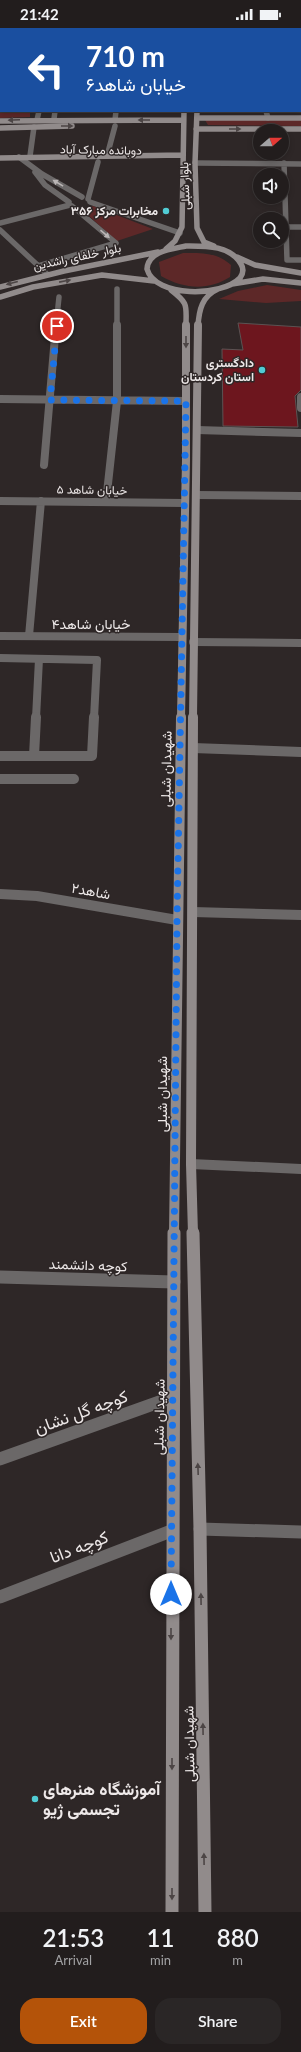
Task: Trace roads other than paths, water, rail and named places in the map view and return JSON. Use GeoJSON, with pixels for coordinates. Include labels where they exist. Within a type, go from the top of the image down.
{"type":"FeatureCollection","features":[{"type":"Feature","properties":{"kind":"street"},"geometry":{"type":"LineString","coordinates":[[37,120],[39,112]]}},
{"type":"Feature","properties":{"kind":"street"},"geometry":{"type":"LineString","coordinates":[[54,119],[55,112]]}},
{"type":"Feature","properties":{"kind":"street"},"geometry":{"type":"LineString","coordinates":[[107,156],[115,123],[116,112]]}},
{"type":"Feature","properties":{"kind":"street","name":"بلوار شبلی"},"geometry":{"type":"LineString","coordinates":[[180,233],[184,191],[182,158],[184,112]]}},
{"type":"Feature","properties":{"kind":"street","name":"بلوار شبلی"},"geometry":{"type":"LineString","coordinates":[[197,112],[195,163],[197,228],[204,242],[219,249]]}},
{"type":"Feature","properties":{"kind":"street"},"geometry":{"type":"LineString","coordinates":[[266,112],[268,118]]}},
{"type":"Feature","properties":{"kind":"street"},"geometry":{"type":"LineString","coordinates":[[197,118],[301,118]]}},
{"type":"Feature","properties":{"kind":"street"},"geometry":{"type":"LineString","coordinates":[[0,121],[54,119],[115,123]]}},
{"type":"Feature","properties":{"kind":"street"},"geometry":{"type":"LineString","coordinates":[[0,128],[115,123],[183,123]]}},
{"type":"Feature","properties":{"kind":"street"},"geometry":{"type":"LineString","coordinates":[[30,156],[34,127]]}},
{"type":"Feature","properties":{"kind":"street"},"geometry":{"type":"LineString","coordinates":[[196,129],[301,129]]}},
{"type":"Feature","properties":{"kind":"street","name":"دوبانده مبارک آباد"},"geometry":{"type":"LineString","coordinates":[[0,158],[30,156],[107,156],[182,158]]}},
{"type":"Feature","properties":{"kind":"street"},"geometry":{"type":"LineString","coordinates":[[19,157],[34,170],[45,185],[116,243],[38,266]]}},
{"type":"Feature","properties":{"kind":"street","name":"دوبانده مبارک آباد"},"geometry":{"type":"LineString","coordinates":[[19,157],[98,162],[182,158]]}},
{"type":"Feature","properties":{"kind":"street"},"geometry":{"type":"LineString","coordinates":[[86,202],[98,162]]}},
{"type":"Feature","properties":{"kind":"street"},"geometry":{"type":"LineString","coordinates":[[195,163],[301,164]]}},
{"type":"Feature","properties":{"kind":"street"},"geometry":{"type":"LineString","coordinates":[[284,163],[286,212]]}},
{"type":"Feature","properties":{"kind":"street"},"geometry":{"type":"LineString","coordinates":[[34,170],[55,181],[86,202]]}},
{"type":"Feature","properties":{"kind":"street"},"geometry":{"type":"LineString","coordinates":[[70,204],[72,199],[86,202],[180,233],[163,251],[152,257],[148,263],[146,269],[148,275],[154,281]]}},
{"type":"Feature","properties":{"kind":"street"},"geometry":{"type":"LineString","coordinates":[[0,223],[70,204],[86,202]]}},
{"type":"Feature","properties":{"kind":"street"},"geometry":{"type":"LineString","coordinates":[[289,227],[301,227]]}},
{"type":"Feature","properties":{"kind":"street"},"geometry":{"type":"LineString","coordinates":[[0,230],[47,274]]}},
{"type":"Feature","properties":{"kind":"street","name":"بلوار خلفای راشدین"},"geometry":{"type":"LineString","coordinates":[[0,286],[47,274],[192,246],[219,249]]}},
{"type":"Feature","properties":{"kind":"street"},"geometry":{"type":"LineString","coordinates":[[287,248],[287,260],[301,260]]}},
{"type":"Feature","properties":{"kind":"street"},"geometry":{"type":"LineString","coordinates":[[219,249],[255,265],[301,273]]}},
{"type":"Feature","properties":{"kind":"street"},"geometry":{"type":"LineString","coordinates":[[230,284],[242,274],[243,268],[240,261],[234,256]]}},
{"type":"Feature","properties":{"kind":"street"},"geometry":{"type":"LineString","coordinates":[[98,264],[109,268],[109,271],[102,275]]}},
{"type":"Feature","properties":{"kind":"street"},"geometry":{"type":"LineString","coordinates":[[281,280],[275,275],[276,272],[287,270]]}},
{"type":"Feature","properties":{"kind":"street","name":"بلوار خلفای راشدین"},"geometry":{"type":"LineString","coordinates":[[0,297],[33,287],[102,275],[154,281],[164,286]]}},
{"type":"Feature","properties":{"kind":"street"},"geometry":{"type":"LineString","coordinates":[[164,286],[191,292],[219,289],[230,284],[254,279],[281,280],[301,283]]}},
{"type":"Feature","properties":{"kind":"street","name":"شهیدان شبلی"},"geometry":{"type":"LineString","coordinates":[[164,286],[184,300],[186,306],[186,401],[177,920],[171,1531],[172,1912]]}},
{"type":"Feature","properties":{"kind":"street"},"geometry":{"type":"LineString","coordinates":[[106,502],[117,401],[116,289]]}},
{"type":"Feature","properties":{"kind":"street","name":"شهیدان شبلی"},"geometry":{"type":"LineString","coordinates":[[205,1912],[200,1529],[191,1164],[193,642],[199,320],[200,308],[208,294],[219,289]]}},
{"type":"Feature","properties":{"kind":"street"},"geometry":{"type":"LineString","coordinates":[[44,465],[59,297]]}},
{"type":"Feature","properties":{"kind":"street"},"geometry":{"type":"LineString","coordinates":[[186,320],[193,317],[199,320]]}},
{"type":"Feature","properties":{"kind":"street"},"geometry":{"type":"LineString","coordinates":[[301,397],[301,408]]}},
{"type":"Feature","properties":{"kind":"street"},"geometry":{"type":"LineString","coordinates":[[0,399],[186,401]]}},
{"type":"Feature","properties":{"kind":"street"},"geometry":{"type":"LineString","coordinates":[[197,430],[301,433]]}},
{"type":"Feature","properties":{"kind":"street"},"geometry":{"type":"LineString","coordinates":[[196,495],[301,496]]}},
{"type":"Feature","properties":{"kind":"street","name":"خیابان شاهد ۵"},"geometry":{"type":"LineString","coordinates":[[0,501],[184,503]]}},
{"type":"Feature","properties":{"kind":"street"},"geometry":{"type":"LineString","coordinates":[[29,636],[41,501]]}},
{"type":"Feature","properties":{"kind":"street","name":"خیابان شاهد۴"},"geometry":{"type":"LineString","coordinates":[[0,636],[182,637]]}},
{"type":"Feature","properties":{"kind":"street"},"geometry":{"type":"LineString","coordinates":[[193,642],[301,643]]}},
{"type":"Feature","properties":{"kind":"street"},"geometry":{"type":"LineString","coordinates":[[0,658],[97,660],[92,756],[0,756]]}},
{"type":"Feature","properties":{"kind":"street"},"geometry":{"type":"LineString","coordinates":[[34,756],[38,659]]}},
{"type":"Feature","properties":{"kind":"street"},"geometry":{"type":"LineString","coordinates":[[193,748],[301,752]]}},
{"type":"Feature","properties":{"kind":"street"},"geometry":{"type":"LineString","coordinates":[[0,779],[74,779]]}},
{"type":"Feature","properties":{"kind":"street","name":"شاهد۲"},"geometry":{"type":"LineString","coordinates":[[0,894],[37,896],[177,920]]}},
{"type":"Feature","properties":{"kind":"street"},"geometry":{"type":"LineString","coordinates":[[193,912],[301,915]]}},
{"type":"Feature","properties":{"kind":"street"},"geometry":{"type":"LineString","coordinates":[[191,1164],[301,1169]]}},
{"type":"Feature","properties":{"kind":"street","name":"کوچه دانشمند"},"geometry":{"type":"LineString","coordinates":[[0,1277],[174,1282]]}},
{"type":"Feature","properties":{"kind":"street","name":"کوچه گل نشان"},"geometry":{"type":"LineString","coordinates":[[0,1459],[173,1397]]}},
{"type":"Feature","properties":{"kind":"street"},"geometry":{"type":"LineString","coordinates":[[200,1529],[301,1532]]}},
{"type":"Feature","properties":{"kind":"street","name":"کوچه دانا"},"geometry":{"type":"LineString","coordinates":[[0,1597],[171,1531]]}},
{"type":"Feature","properties":{"kind":"place","name":"مخابرات مرکز ۳۵۶"},"geometry":{"type":"Point","coordinates":[166,211]}},
{"type":"Feature","properties":{"kind":"place","name":"دادگستری استان کردستان"},"geometry":{"type":"Point","coordinates":[262,370]}},
{"type":"Feature","properties":{"kind":"place","name":"آموزشگاە هنرهای تجسمی ژیو"},"geometry":{"type":"Point","coordinates":[35,1799]}}]}
